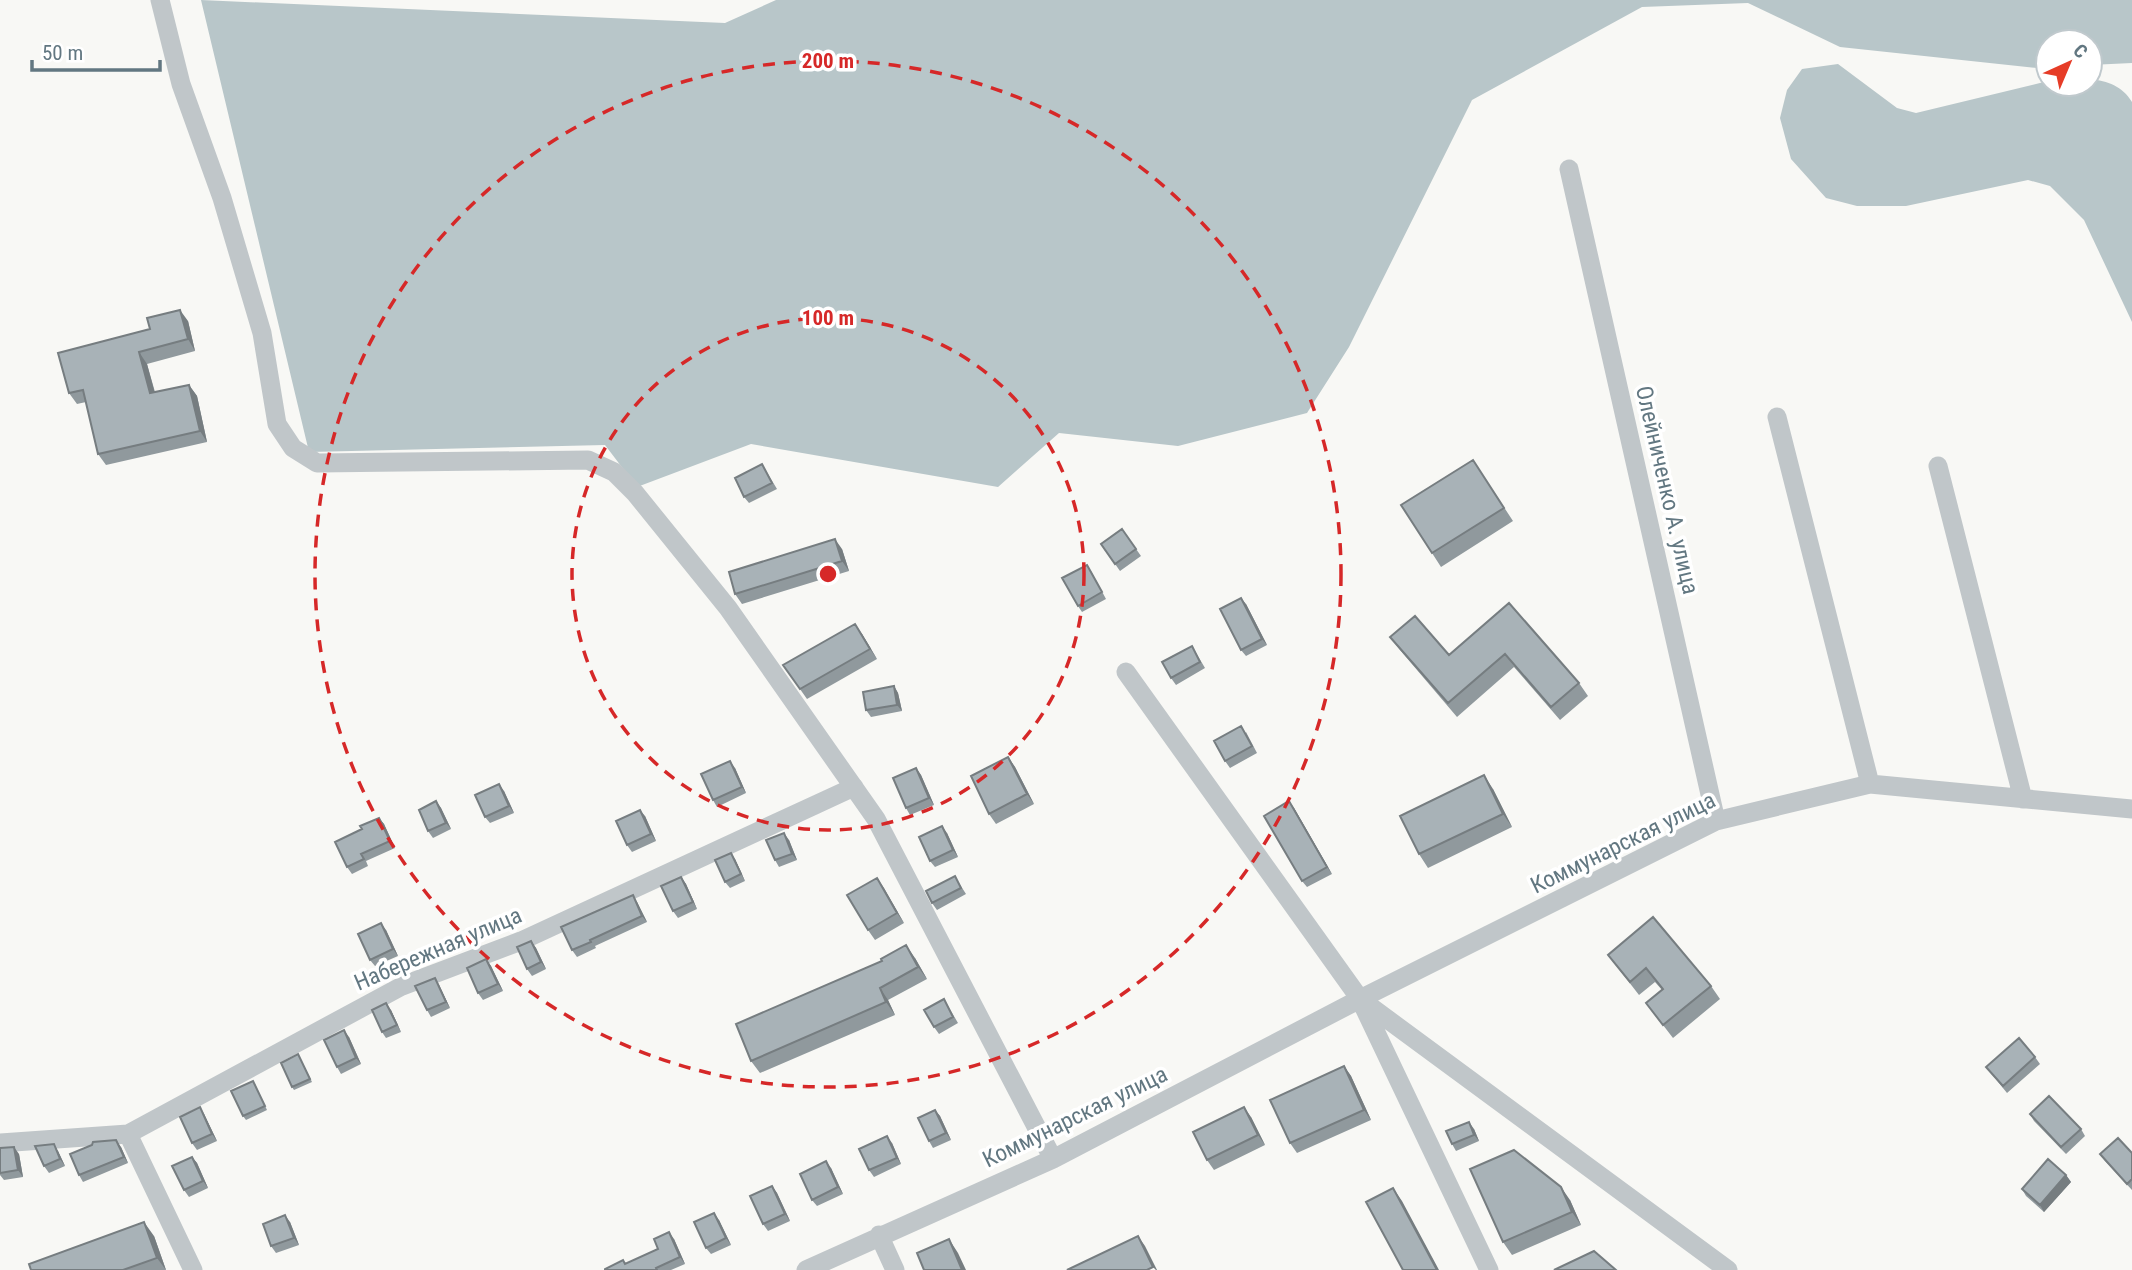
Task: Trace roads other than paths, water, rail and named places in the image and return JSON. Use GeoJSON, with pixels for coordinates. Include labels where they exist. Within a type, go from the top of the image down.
{"type":"FeatureCollection","features":[{"type":"Feature","properties":{"kind":"street"},"geometry":{"type":"LineString","coordinates":[[160,0],[181,83],[222,198],[262,333],[277,424],[293,448],[317,463],[588,460],[614,472],[635,493],[728,608],[876,819],[1053,1158]]}},
{"type":"Feature","properties":{"kind":"street","name":"Олейниченко А. улица"},"geometry":{"type":"LineString","coordinates":[[1569,169],[1716,821]]}},
{"type":"Feature","properties":{"kind":"street"},"geometry":{"type":"LineString","coordinates":[[1777,416],[1870,784]]}},
{"type":"Feature","properties":{"kind":"street"},"geometry":{"type":"LineString","coordinates":[[1938,466],[2023,799]]}},
{"type":"Feature","properties":{"kind":"street"},"geometry":{"type":"LineString","coordinates":[[1126,672],[1360,999],[1489,1270]]}},
{"type":"Feature","properties":{"kind":"street","name":"Коммунарская улица"},"geometry":{"type":"LineString","coordinates":[[806,1270],[837,1264],[879,1235],[1053,1158],[1360,999],[1716,821],[1870,784],[2132,810]]}},
{"type":"Feature","properties":{"kind":"street","name":"Набережная улица"},"geometry":{"type":"LineString","coordinates":[[0,1143],[128,1134],[402,986],[520,941],[854,788]]}},
{"type":"Feature","properties":{"kind":"street"},"geometry":{"type":"LineString","coordinates":[[1360,999],[1728,1270]]}},
{"type":"Feature","properties":{"kind":"street"},"geometry":{"type":"LineString","coordinates":[[128,1134],[193,1270]]}},
{"type":"Feature","properties":{"kind":"street"},"geometry":{"type":"LineString","coordinates":[[879,1235],[895,1270]]}}]}
